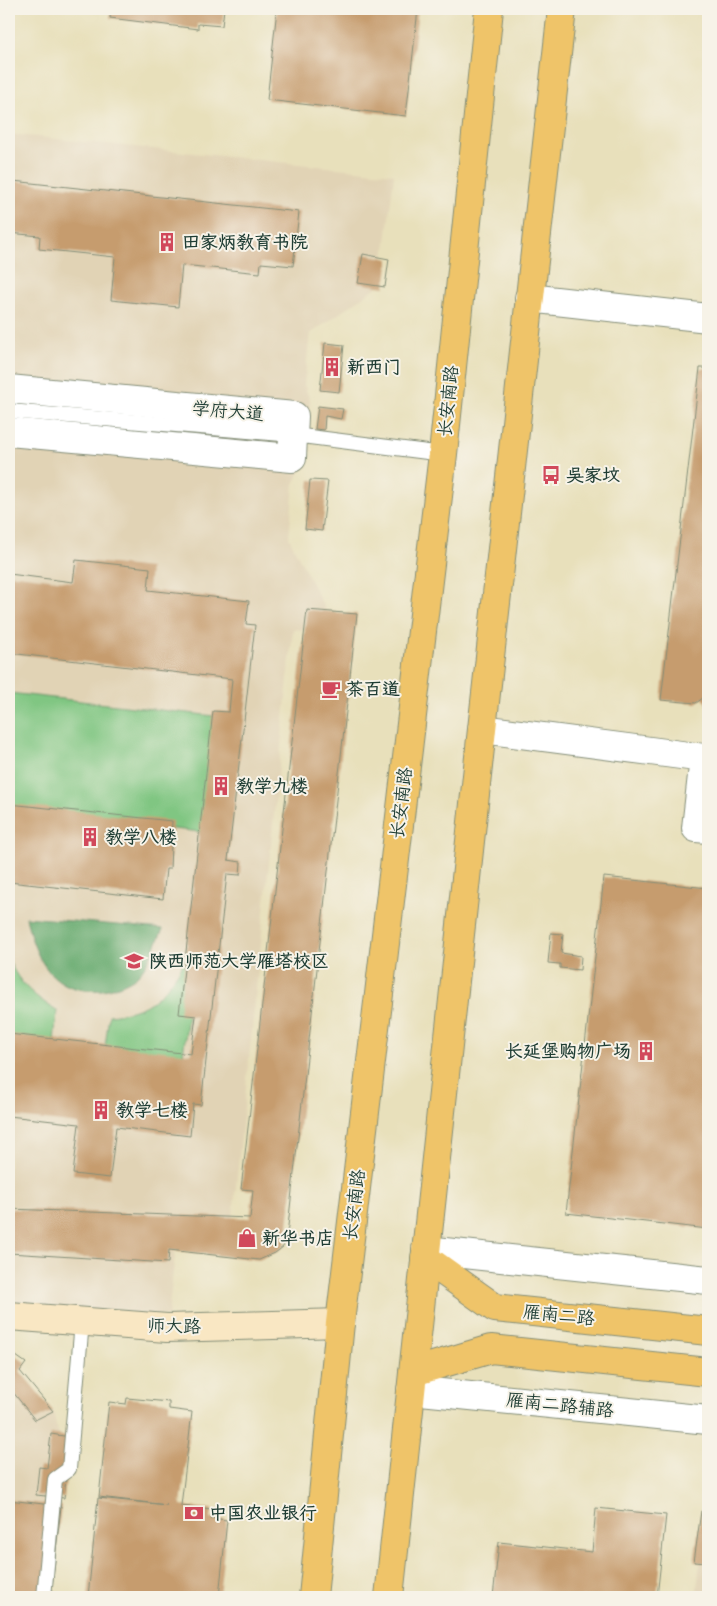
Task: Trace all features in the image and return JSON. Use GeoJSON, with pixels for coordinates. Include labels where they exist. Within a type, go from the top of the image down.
{"type":"FeatureCollection","features":[{"type":"Feature","properties":{"kind":"main road","name":"长安南路"},"geometry":{"type":"LineString","coordinates":[[313,1597],[340,1323],[443,454],[489,9]]}},
{"type":"Feature","properties":{"kind":"main road"},"geometry":{"type":"LineString","coordinates":[[389,1597],[482,729],[562,9]]}},
{"type":"Feature","properties":{"kind":"main road","name":"雁南二路"},"geometry":{"type":"LineString","coordinates":[[426,1254],[495,1308],[708,1331]]}},
{"type":"Feature","properties":{"kind":"main road"},"geometry":{"type":"LineString","coordinates":[[412,1381],[490,1349],[708,1372]]}},
{"type":"Feature","properties":{"kind":"street"},"geometry":{"type":"LineString","coordinates":[[529,298],[708,318]]}},
{"type":"Feature","properties":{"kind":"street"},"geometry":{"type":"LineString","coordinates":[[9,389],[294,416],[294,435],[292,458],[9,432]]}},
{"type":"Feature","properties":{"kind":"street"},"geometry":{"type":"LineString","coordinates":[[482,729],[704,758],[696,828],[708,830]]}},
{"type":"Feature","properties":{"kind":"street"},"geometry":{"type":"LineString","coordinates":[[426,1254],[708,1280]]}},
{"type":"Feature","properties":{"kind":"street","name":"师大路"},"geometry":{"type":"LineString","coordinates":[[9,1316],[167,1328],[340,1323]]}},
{"type":"Feature","properties":{"kind":"street","name":"雁南二路辅路"},"geometry":{"type":"LineString","coordinates":[[412,1381],[708,1420]]}},
{"type":"Feature","properties":{"kind":"lane","name":"学府大道"},"geometry":{"type":"LineString","coordinates":[[9,411],[294,435],[443,454]]}},
{"type":"Feature","properties":{"kind":"lane"},"geometry":{"type":"LineString","coordinates":[[44,1597],[55,1479],[69,1470],[82,1322]]}},
{"type":"Feature","properties":{"kind":"shaded area","name":"陕西师范大学雁塔校区"},"geometry":{"type":"Polygon","coordinates":[[[9,134],[394,174],[381,284],[310,334],[304,385],[310,400],[301,470],[294,484],[289,538],[337,633],[293,629],[231,1234],[178,1229],[168,1316],[9,1304],[9,134]]]}},
{"type":"Feature","properties":{"kind":"shaded area"},"geometry":{"type":"Polygon","coordinates":[[[9,1387],[35,1420],[53,1411],[59,1437],[44,1597],[9,1597],[9,1387]]]}},
{"type":"Feature","properties":{"kind":"shaded area"},"geometry":{"type":"Polygon","coordinates":[[[708,1491],[708,1597],[696,1597],[708,1491]]]}},
{"type":"Feature","properties":{"kind":"green space"},"geometry":{"type":"Polygon","coordinates":[[[9,693],[223,717],[209,833],[9,810],[9,693]]]}},
{"type":"Feature","properties":{"kind":"green space"},"geometry":{"type":"Polygon","coordinates":[[[26,917],[163,929],[149,960],[134,979],[111,988],[85,990],[71,987],[49,972],[35,947],[26,917]]]}},
{"type":"Feature","properties":{"kind":"green space"},"geometry":{"type":"Polygon","coordinates":[[[198,934],[183,1055],[105,1047],[109,1015],[135,1010],[157,998],[174,978],[198,934]]]}},
{"type":"Feature","properties":{"kind":"green space"},"geometry":{"type":"Polygon","coordinates":[[[9,960],[23,983],[35,995],[57,1011],[54,1041],[9,1036],[9,960]]]}},
{"type":"Feature","properties":{"kind":"building"},"geometry":{"type":"Polygon","coordinates":[[[111,9],[224,9],[222,26],[198,24],[198,29],[110,18],[111,9]]]}},
{"type":"Feature","properties":{"kind":"building"},"geometry":{"type":"Polygon","coordinates":[[[277,9],[418,9],[406,116],[267,100],[277,9]]]}},
{"type":"Feature","properties":{"kind":"building","name":"田家炳教育书院"},"geometry":{"type":"Polygon","coordinates":[[[13,181],[299,212],[293,266],[261,263],[260,273],[182,265],[178,307],[111,300],[115,257],[39,249],[40,236],[9,233],[13,181]]]}},
{"type":"Feature","properties":{"kind":"building"},"geometry":{"type":"Polygon","coordinates":[[[363,254],[389,259],[385,287],[358,283],[363,254]]]}},
{"type":"Feature","properties":{"kind":"building","name":"新西门"},"geometry":{"type":"Polygon","coordinates":[[[325,343],[344,345],[339,392],[320,390],[325,343]]]}},
{"type":"Feature","properties":{"kind":"building"},"geometry":{"type":"Polygon","coordinates":[[[700,368],[708,368],[708,707],[703,698],[696,703],[661,700],[700,368]]]}},
{"type":"Feature","properties":{"kind":"building"},"geometry":{"type":"Polygon","coordinates":[[[318,406],[343,409],[341,419],[325,416],[324,430],[315,429],[318,406]]]}},
{"type":"Feature","properties":{"kind":"building"},"geometry":{"type":"Polygon","coordinates":[[[310,480],[328,481],[322,531],[305,529],[310,480]]]}},
{"type":"Feature","properties":{"kind":"building","name":"教学九楼"},"geometry":{"type":"Polygon","coordinates":[[[76,560],[150,568],[148,590],[249,601],[246,624],[255,625],[228,860],[241,862],[240,875],[227,874],[201,1105],[193,1104],[190,1136],[116,1127],[110,1178],[73,1174],[79,1124],[9,1116],[9,1034],[191,1054],[196,1016],[179,1014],[213,711],[229,712],[232,679],[9,653],[9,574],[73,582],[76,560]]]}},
{"type":"Feature","properties":{"kind":"building"},"geometry":{"type":"Polygon","coordinates":[[[307,610],[357,614],[287,1235],[283,1247],[259,1260],[169,1250],[168,1263],[9,1253],[9,1209],[250,1218],[253,1190],[241,1189],[307,610]]]}},
{"type":"Feature","properties":{"kind":"building","name":"教学八楼"},"geometry":{"type":"Polygon","coordinates":[[[9,804],[172,821],[170,869],[166,869],[163,899],[9,882],[9,804]]]}},
{"type":"Feature","properties":{"kind":"building","name":"长延堡购物广场"},"geometry":{"type":"Polygon","coordinates":[[[604,877],[708,888],[708,1229],[566,1213],[604,877]]]}},
{"type":"Feature","properties":{"kind":"building"},"geometry":{"type":"Polygon","coordinates":[[[551,933],[563,934],[561,953],[581,956],[580,970],[560,968],[560,964],[548,963],[551,933]]]}},
{"type":"Feature","properties":{"kind":"building"},"geometry":{"type":"Polygon","coordinates":[[[9,1351],[26,1363],[20,1371],[53,1411],[35,1420],[9,1387],[9,1351]]]}},
{"type":"Feature","properties":{"kind":"building"},"geometry":{"type":"Polygon","coordinates":[[[127,1398],[169,1402],[169,1409],[192,1412],[181,1506],[212,1509],[211,1518],[227,1520],[219,1597],[88,1597],[98,1498],[167,1505],[99,1497],[109,1402],[126,1404],[127,1398]]]}},
{"type":"Feature","properties":{"kind":"building"},"geometry":{"type":"Polygon","coordinates":[[[51,1434],[70,1437],[64,1498],[36,1495],[39,1467],[47,1468],[51,1434]]]}},
{"type":"Feature","properties":{"kind":"building"},"geometry":{"type":"Polygon","coordinates":[[[9,1500],[61,1506],[51,1597],[9,1597],[9,1500]]]}},
{"type":"Feature","properties":{"kind":"building"},"geometry":{"type":"Polygon","coordinates":[[[596,1508],[666,1515],[657,1597],[493,1597],[499,1542],[592,1552],[596,1508]]]}},
{"type":"Feature","properties":{"kind":"building"},"geometry":{"type":"Polygon","coordinates":[[[701,1511],[708,1512],[708,1563],[694,1562],[701,1511]]]}},
{"type":"Feature","properties":{"kind":"place","name":"田家炳教育书院"},"geometry":{"type":"Point","coordinates":[167,242]}},
{"type":"Feature","properties":{"kind":"place","name":"新西门"},"geometry":{"type":"Point","coordinates":[332,367]}},
{"type":"Feature","properties":{"kind":"place","name":"吴家坟"},"geometry":{"type":"Point","coordinates":[551,475]}},
{"type":"Feature","properties":{"kind":"place","name":"茶百道"},"geometry":{"type":"Point","coordinates":[331,689]}},
{"type":"Feature","properties":{"kind":"place","name":"教学九楼"},"geometry":{"type":"Point","coordinates":[221,786]}},
{"type":"Feature","properties":{"kind":"place","name":"教学八楼"},"geometry":{"type":"Point","coordinates":[90,837]}},
{"type":"Feature","properties":{"kind":"place","name":"陕西师范大学雁塔校区"},"geometry":{"type":"Point","coordinates":[134,961]}},
{"type":"Feature","properties":{"kind":"place","name":"长延堡购物广场"},"geometry":{"type":"Point","coordinates":[646,1051]}},
{"type":"Feature","properties":{"kind":"place","name":"教学七楼"},"geometry":{"type":"Point","coordinates":[101,1110]}},
{"type":"Feature","properties":{"kind":"place","name":"新华书店"},"geometry":{"type":"Point","coordinates":[247,1238]}},
{"type":"Feature","properties":{"kind":"place","name":"中国农业银行"},"geometry":{"type":"Point","coordinates":[194,1513]}}]}
